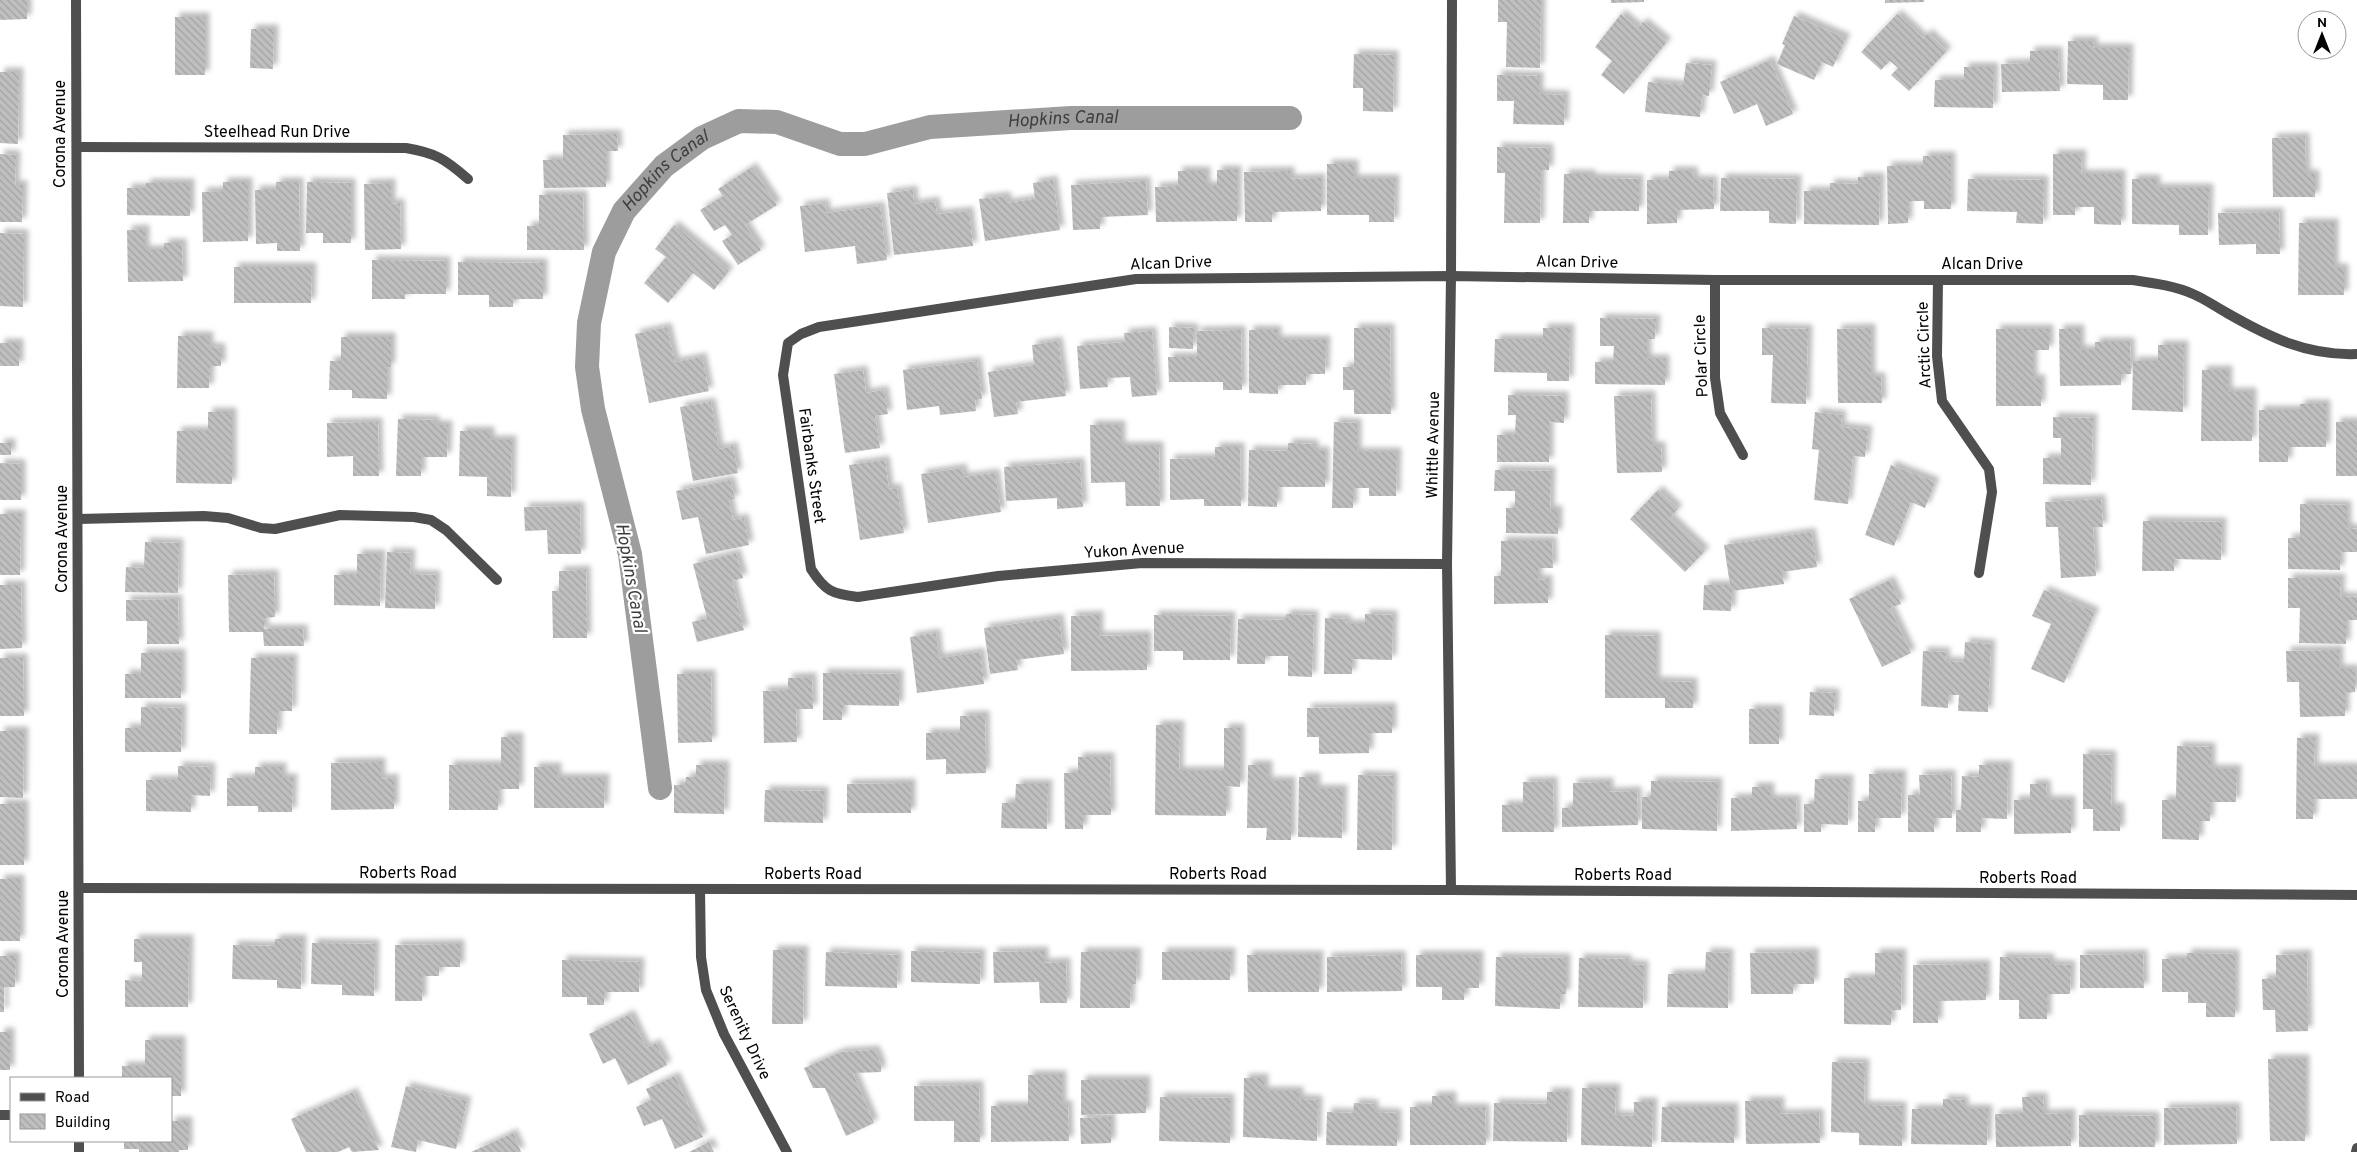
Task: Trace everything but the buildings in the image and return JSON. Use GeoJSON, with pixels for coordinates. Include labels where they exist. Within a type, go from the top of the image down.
{"type":"FeatureCollection","features":[{"type":"Feature","properties":{"kind":"street","name":"Corona Avenue"},"geometry":{"type":"LineString","coordinates":[[76,0],[79,1077]]}},
{"type":"Feature","properties":{"kind":"street","name":"Whittle Avenue"},"geometry":{"type":"LineString","coordinates":[[1450,890],[1447,564],[1452,0]]}},
{"type":"Feature","properties":{"kind":"street","name":"Steelhead Run Drive"},"geometry":{"type":"LineString","coordinates":[[76,147],[406,148],[430,152],[449,162],[468,179]]}},
{"type":"Feature","properties":{"kind":"street","name":"Alcan Drive"},"geometry":{"type":"LineString","coordinates":[[788,343],[801,334],[819,328],[1136,279],[1451,276],[1715,280],[2133,280],[2166,286],[2193,294],[2267,336],[2295,347],[2322,353],[2357,354]]}},
{"type":"Feature","properties":{"kind":"street","name":"Polar Circle"},"geometry":{"type":"LineString","coordinates":[[1715,280],[1715,378],[1720,413],[1743,455]]}},
{"type":"Feature","properties":{"kind":"street","name":"Arctic Circle"},"geometry":{"type":"LineString","coordinates":[[1938,280],[1937,356],[1942,401],[1989,470],[1992,492],[1979,574]]}},
{"type":"Feature","properties":{"kind":"street","name":"Fairbanks Street"},"geometry":{"type":"LineString","coordinates":[[788,343],[783,375],[811,569],[826,590]]}},
{"type":"Feature","properties":{"kind":"street"},"geometry":{"type":"LineString","coordinates":[[78,519],[204,516],[228,518],[261,528],[274,529],[340,515],[414,517],[431,520],[446,530],[497,580]]}},
{"type":"Feature","properties":{"kind":"street","name":"Yukon Avenue"},"geometry":{"type":"LineString","coordinates":[[826,590],[839,595],[858,597],[998,576],[1142,563],[1447,564]]}},
{"type":"Feature","properties":{"kind":"street","name":"Roberts Road"},"geometry":{"type":"LineString","coordinates":[[79,888],[1450,890],[2357,895]]}},
{"type":"Feature","properties":{"kind":"street","name":"Serenity Drive"},"geometry":{"type":"LineString","coordinates":[[700,890],[700,957],[706,990],[724,1034],[787,1152]]}},
{"type":"Feature","properties":{"kind":"street"},"geometry":{"type":"LineString","coordinates":[[2356,1152],[2357,1148]]}},
{"type":"Feature","properties":{"kind":"waterway","name":"Hopkins Canal"},"geometry":{"type":"LineString","coordinates":[[660,788],[630,554],[593,409],[587,367],[589,323],[604,252],[624,211],[664,166],[702,138],[739,121],[777,122],[840,144],[865,144],[930,127],[1071,118],[1290,118]]}}]}
